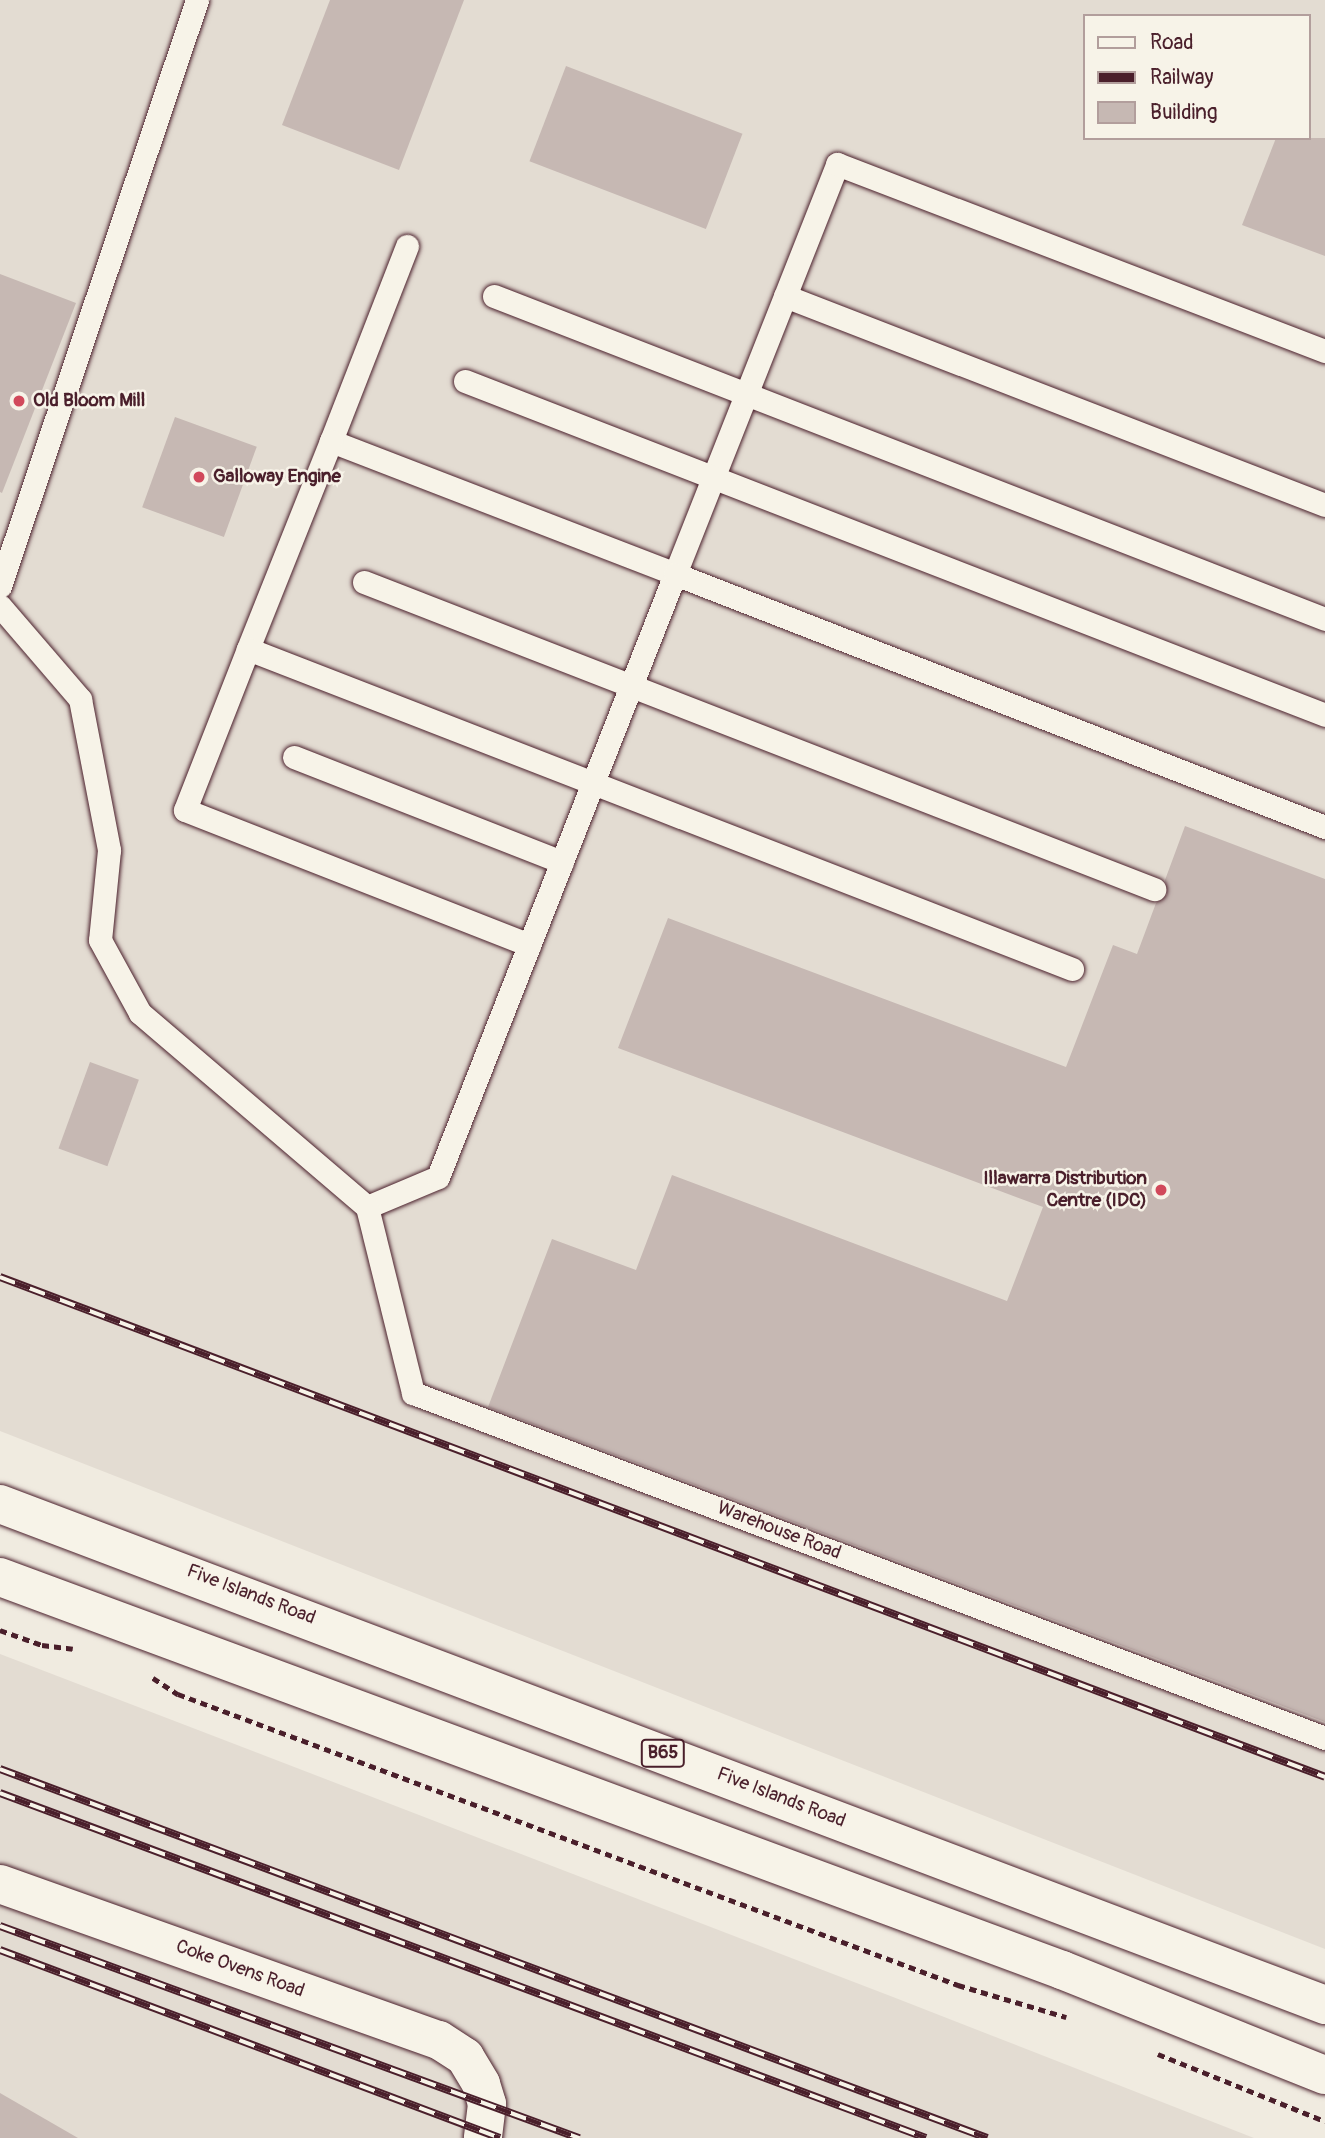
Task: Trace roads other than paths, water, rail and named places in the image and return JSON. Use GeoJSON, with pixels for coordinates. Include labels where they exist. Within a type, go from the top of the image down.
{"type":"FeatureCollection","features":[{"type":"Feature","properties":{"kind":"main road","name":"Five Islands Road"},"geometry":{"type":"LineString","coordinates":[[0,1504],[1325,2005]]}},
{"type":"Feature","properties":{"kind":"main road"},"geometry":{"type":"LineString","coordinates":[[0,1577],[1062,1970],[1325,2075]]}},
{"type":"Feature","properties":{"kind":"main road","name":"Coke Ovens Road"},"geometry":{"type":"LineString","coordinates":[[0,1884],[439,2040],[473,2067],[487,2104],[483,2138]]}},
{"type":"Feature","properties":{"kind":"lane"},"geometry":{"type":"LineString","coordinates":[[0,586],[197,0]]}},
{"type":"Feature","properties":{"kind":"lane"},"geometry":{"type":"LineString","coordinates":[[0,606],[80,699],[108,850],[100,940],[140,1013],[367,1206],[438,1177],[837,164],[1325,351]]}},
{"type":"Feature","properties":{"kind":"lane"},"geometry":{"type":"LineString","coordinates":[[407,246],[185,810],[530,945]]}},
{"type":"Feature","properties":{"kind":"lane"},"geometry":{"type":"LineString","coordinates":[[494,296],[1325,619]]}},
{"type":"Feature","properties":{"kind":"lane"},"geometry":{"type":"LineString","coordinates":[[785,296],[1325,505]]}},
{"type":"Feature","properties":{"kind":"lane"},"geometry":{"type":"LineString","coordinates":[[465,381],[1325,715]]}},
{"type":"Feature","properties":{"kind":"lane"},"geometry":{"type":"LineString","coordinates":[[331,440],[1325,827]]}},
{"type":"Feature","properties":{"kind":"lane"},"geometry":{"type":"LineString","coordinates":[[364,582],[1154,888]]}},
{"type":"Feature","properties":{"kind":"lane"},"geometry":{"type":"LineString","coordinates":[[248,649],[1072,969]]}},
{"type":"Feature","properties":{"kind":"lane"},"geometry":{"type":"LineString","coordinates":[[294,757],[562,862]]}},
{"type":"Feature","properties":{"kind":"lane","name":"Warehouse Road"},"geometry":{"type":"LineString","coordinates":[[367,1206],[413,1393],[1325,1738]]}},
{"type":"Feature","properties":{"kind":"railway"},"geometry":{"type":"LineString","coordinates":[[0,1277],[1325,1777]]}},
{"type":"Feature","properties":{"kind":"railway"},"geometry":{"type":"LineString","coordinates":[[0,1769],[987,2138]]}},
{"type":"Feature","properties":{"kind":"railway"},"geometry":{"type":"LineString","coordinates":[[0,1793],[926,2138]]}},
{"type":"Feature","properties":{"kind":"railway"},"geometry":{"type":"LineString","coordinates":[[0,1926],[579,2138]]}},
{"type":"Feature","properties":{"kind":"railway"},"geometry":{"type":"LineString","coordinates":[[0,1950],[500,2138]]}},
{"type":"Feature","properties":{"kind":"place","name":"Old Bloom Mill"},"geometry":{"type":"Point","coordinates":[19,401]}},
{"type":"Feature","properties":{"kind":"place","name":"Galloway Engine"},"geometry":{"type":"Point","coordinates":[199,477]}},
{"type":"Feature","properties":{"kind":"place","name":"Illawarra Distribution Centre (IDC)"},"geometry":{"type":"Point","coordinates":[1161,1190]}}]}
